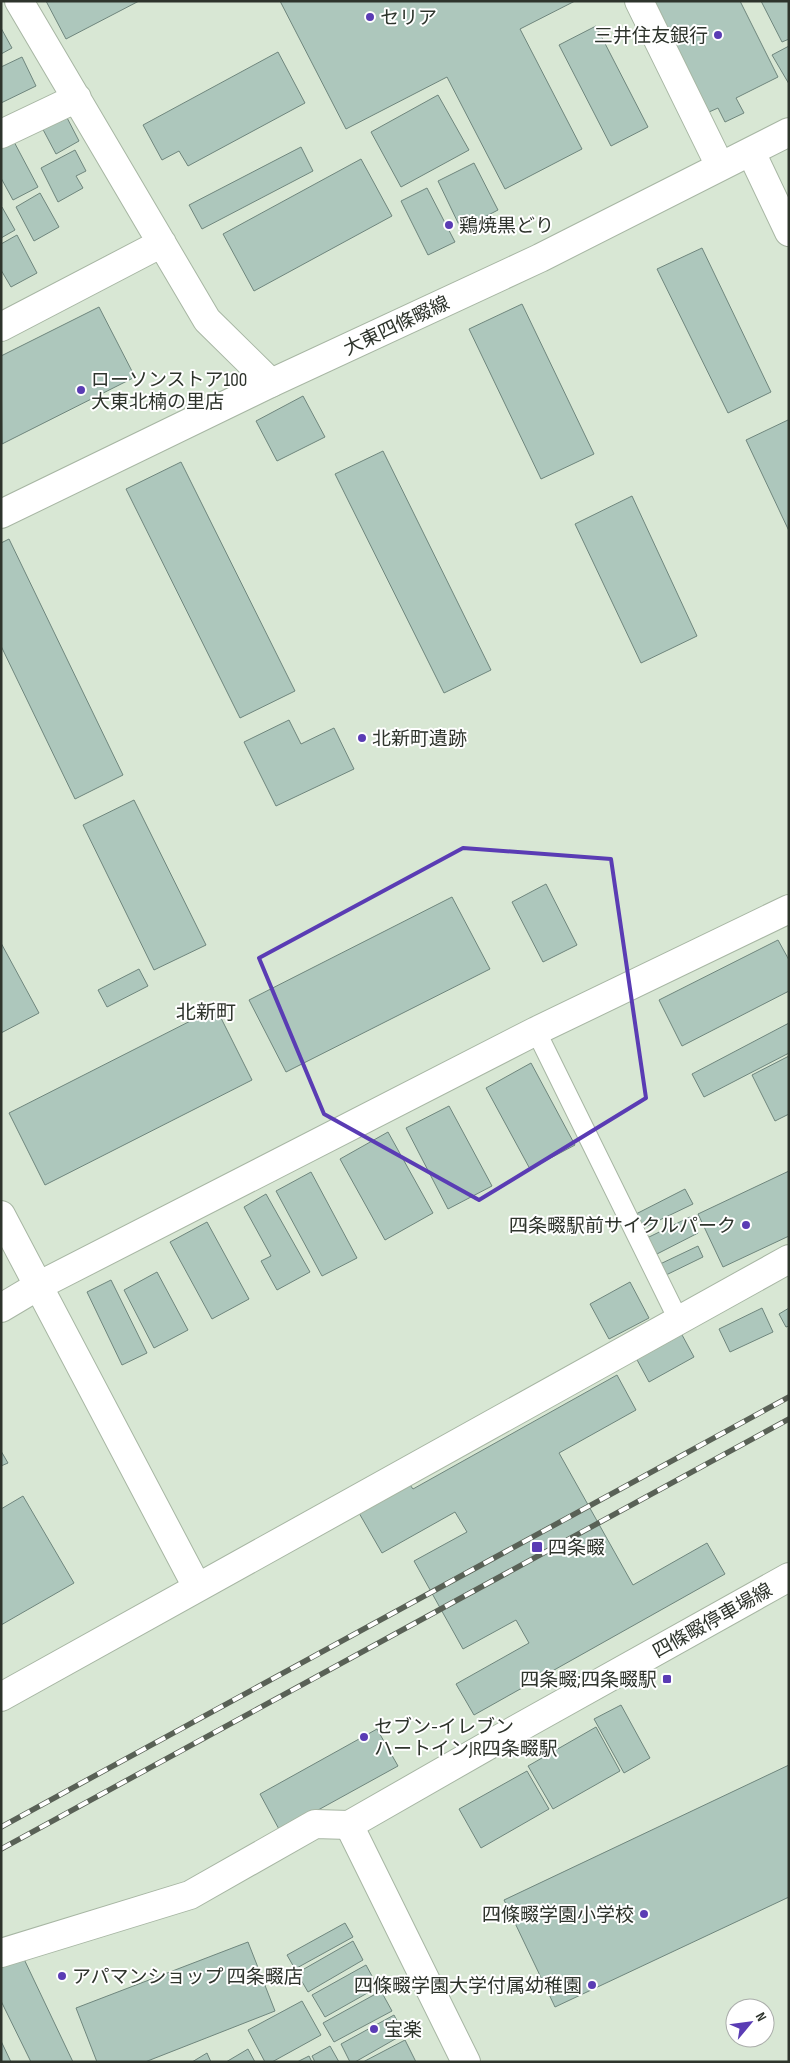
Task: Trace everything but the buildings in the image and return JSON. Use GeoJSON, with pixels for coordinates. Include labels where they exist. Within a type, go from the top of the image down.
{"type":"FeatureCollection","features":[{"type":"Feature","properties":{"kind":"street"},"geometry":{"type":"LineString","coordinates":[[19,1],[207,320],[271,383]]}},
{"type":"Feature","properties":{"kind":"street"},"geometry":{"type":"LineString","coordinates":[[639,1],[720,166]]}},
{"type":"Feature","properties":{"kind":"street"},"geometry":{"type":"LineString","coordinates":[[1,134],[77,98]]}},
{"type":"Feature","properties":{"kind":"street","name":"大東四條畷線"},"geometry":{"type":"LineString","coordinates":[[1,514],[271,383],[540,258],[789,132]]}},
{"type":"Feature","properties":{"kind":"street"},"geometry":{"type":"LineString","coordinates":[[751,152],[789,232]]}},
{"type":"Feature","properties":{"kind":"street"},"geometry":{"type":"LineString","coordinates":[[1,327],[162,243]]}},
{"type":"Feature","properties":{"kind":"street"},"geometry":{"type":"LineString","coordinates":[[1,1308],[38,1286],[536,1031],[789,909]]}},
{"type":"Feature","properties":{"kind":"street"},"geometry":{"type":"LineString","coordinates":[[1,1215],[197,1587]]}},
{"type":"Feature","properties":{"kind":"street"},"geometry":{"type":"LineString","coordinates":[[1,1697],[789,1259]]}},
{"type":"Feature","properties":{"kind":"street","name":"四條畷停車場線"},"geometry":{"type":"LineString","coordinates":[[349,1825],[789,1577]]}},
{"type":"Feature","properties":{"kind":"street"},"geometry":{"type":"LineString","coordinates":[[1,1954],[190,1895],[315,1824],[349,1825],[466,2062]]}},
{"type":"Feature","properties":{"kind":"lane"},"geometry":{"type":"LineString","coordinates":[[536,1031],[679,1320]]}},
{"type":"Feature","properties":{"kind":"highlighted area"},"geometry":{"type":"Polygon","coordinates":[[[463,848],[611,859],[646,1098],[479,1200],[324,1114],[259,958],[463,848]]]}},
{"type":"Feature","properties":{"kind":"railway"},"geometry":{"type":"LineString","coordinates":[[1,1827],[789,1397]]}},
{"type":"Feature","properties":{"kind":"railway"},"geometry":{"type":"LineString","coordinates":[[1,1849],[789,1419]]}},
{"type":"Feature","properties":{"kind":"place","name":"セリア"},"geometry":{"type":"Point","coordinates":[370,17]}},
{"type":"Feature","properties":{"kind":"place","name":"三井住友銀行"},"geometry":{"type":"Point","coordinates":[718,35]}},
{"type":"Feature","properties":{"kind":"place","name":"鶏焼黒どり"},"geometry":{"type":"Point","coordinates":[449,225]}},
{"type":"Feature","properties":{"kind":"place","name":"ローソンストア100 大東北楠の里店"},"geometry":{"type":"Point","coordinates":[81,390]}},
{"type":"Feature","properties":{"kind":"place","name":"北新町遺跡"},"geometry":{"type":"Point","coordinates":[362,738]}},
{"type":"Feature","properties":{"kind":"place","name":"四条畷駅前サイクルパーク"},"geometry":{"type":"Point","coordinates":[746,1225]}},
{"type":"Feature","properties":{"kind":"place","name":"四条畷"},"geometry":{"type":"Point","coordinates":[537,1547]}},
{"type":"Feature","properties":{"kind":"place","name":"四条畷;四条畷駅"},"geometry":{"type":"Point","coordinates":[667,1679]}},
{"type":"Feature","properties":{"kind":"place","name":"セブン-イレブン ハートインJR四条畷駅"},"geometry":{"type":"Point","coordinates":[364,1737]}},
{"type":"Feature","properties":{"kind":"place","name":"四條畷学園小学校"},"geometry":{"type":"Point","coordinates":[644,1914]}},
{"type":"Feature","properties":{"kind":"place","name":"アパマンショップ 四条畷店"},"geometry":{"type":"Point","coordinates":[62,1976]}},
{"type":"Feature","properties":{"kind":"place","name":"四條畷学園大学付属幼稚園"},"geometry":{"type":"Point","coordinates":[592,1985]}},
{"type":"Feature","properties":{"kind":"place","name":"宝楽"},"geometry":{"type":"Point","coordinates":[374,2029]}},
{"type":"Feature","properties":{"kind":"district","name":"北新町"},"geometry":{"type":"Point","coordinates":[206,1012]}}]}
